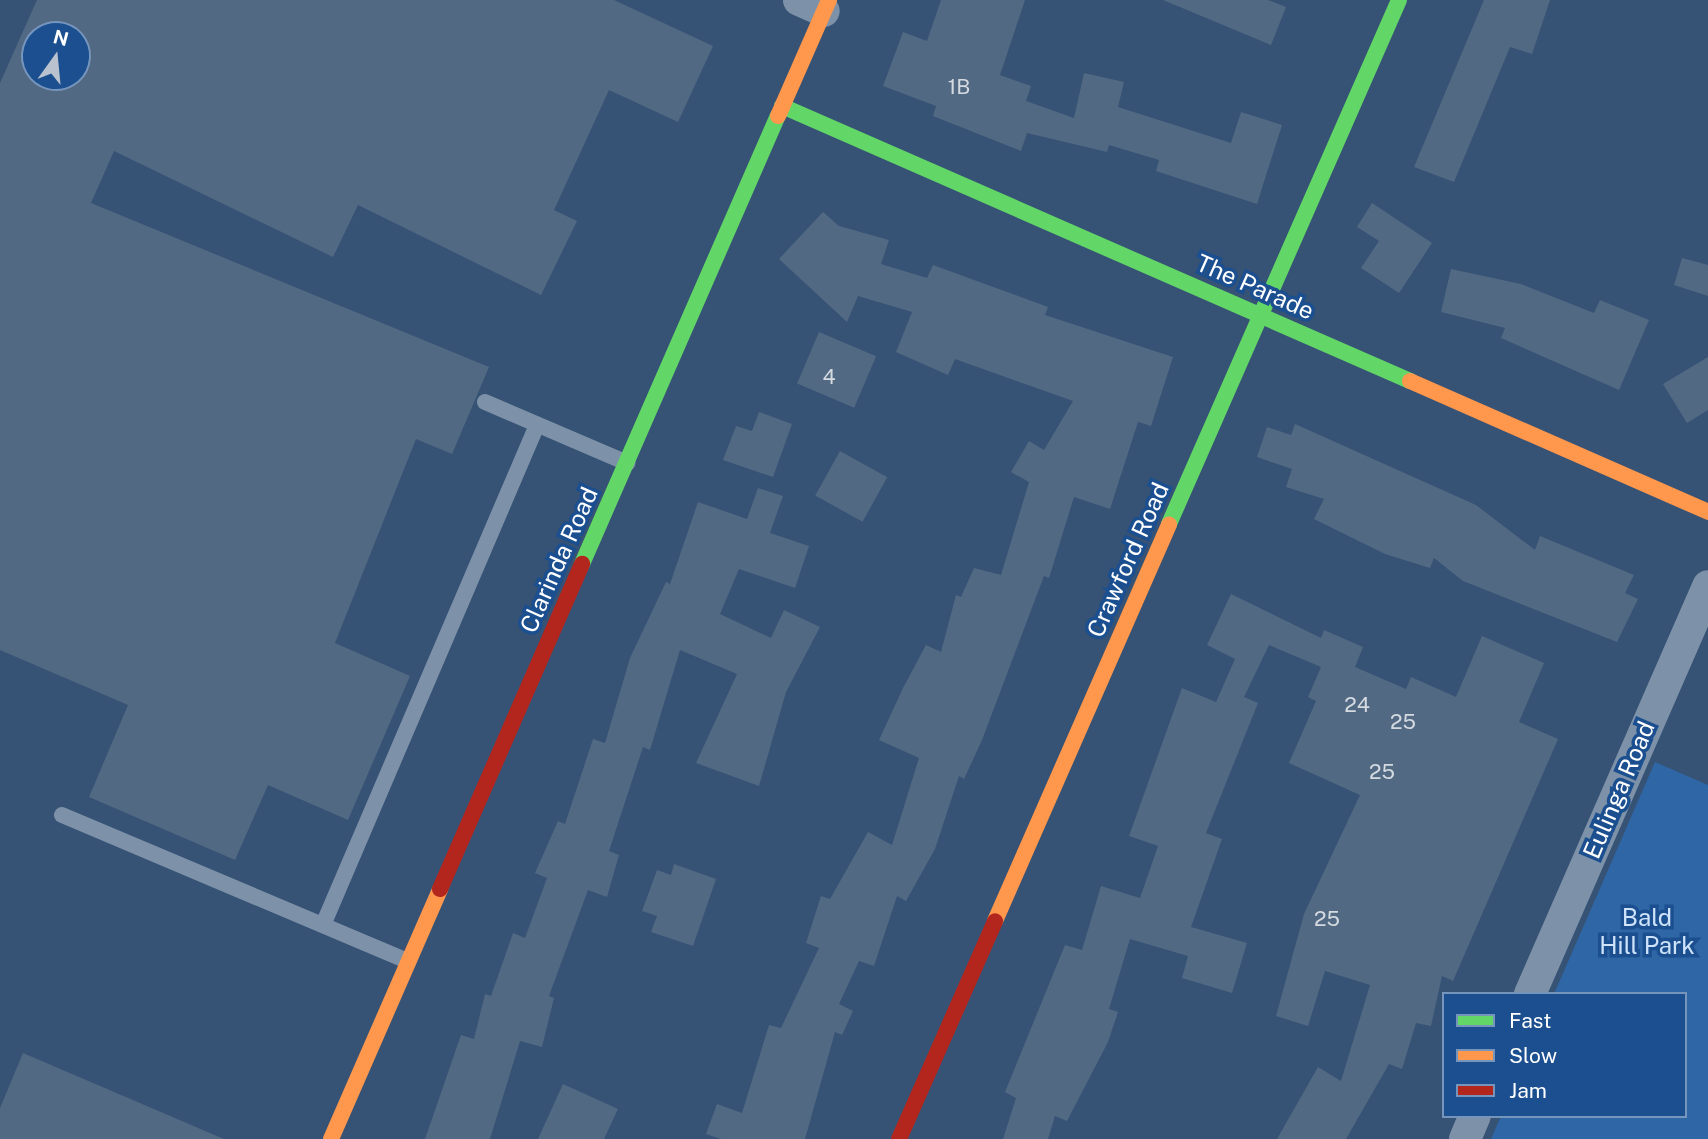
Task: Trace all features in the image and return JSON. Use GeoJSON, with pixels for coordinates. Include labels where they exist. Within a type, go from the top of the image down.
{"type":"FeatureCollection","features":[{"type":"Feature","properties":{"kind":"street","name":"Crawford Road"},"geometry":{"type":"LineString","coordinates":[[899,1139],[1399,0]]}},
{"type":"Feature","properties":{"kind":"street","name":"Clarinda Road"},"geometry":{"type":"LineString","coordinates":[[331,1139],[782,106],[817,4]]}},
{"type":"Feature","properties":{"kind":"street","name":"The Parade"},"geometry":{"type":"LineString","coordinates":[[782,106],[1708,512]]}},
{"type":"Feature","properties":{"kind":"street","name":"Eulinga Road"},"geometry":{"type":"LineString","coordinates":[[1531,992],[1708,586]]}},
{"type":"Feature","properties":{"kind":"street"},"geometry":{"type":"LineString","coordinates":[[1465,1139],[1474,1118]]}},
{"type":"Feature","properties":{"kind":"lane"},"geometry":{"type":"LineString","coordinates":[[485,402],[626,463]]}},
{"type":"Feature","properties":{"kind":"lane"},"geometry":{"type":"LineString","coordinates":[[323,925],[537,425]]}},
{"type":"Feature","properties":{"kind":"lane"},"geometry":{"type":"LineString","coordinates":[[62,815],[408,961]]}},
{"type":"Feature","properties":{"kind":"green space","name":"Bald Hill Park"},"geometry":{"type":"Polygon","coordinates":[[[1655,762],[1708,785],[1708,1139],[1491,1139],[1500,1118],[1687,1118],[1687,992],[1555,992],[1655,762]]]}},
{"type":"Feature","properties":{"kind":"building"},"geometry":{"type":"Polygon","coordinates":[[[37,0],[614,0],[713,46],[678,122],[609,90],[554,210],[577,221],[541,295],[358,205],[333,257],[114,151],[91,203],[489,367],[452,454],[416,439],[335,643],[410,676],[348,820],[268,785],[235,860],[89,797],[128,705],[0,650],[0,83],[21,36],[21,91],[91,91],[91,21],[28,21],[37,0]]]}},
{"type":"Feature","properties":{"kind":"building"},"geometry":{"type":"Polygon","coordinates":[[[941,0],[1025,0],[1000,75],[1031,86],[1026,101],[1074,118],[1084,73],[1124,82],[1118,107],[1231,143],[1241,112],[1282,125],[1257,204],[1156,171],[1159,160],[1109,145],[1107,152],[1027,133],[1021,151],[933,116],[936,106],[883,86],[903,32],[927,41],[941,0]]]}},
{"type":"Feature","properties":{"kind":"building"},"geometry":{"type":"Polygon","coordinates":[[[1163,0],[1268,0],[1286,7],[1271,45],[1163,0]]]}},
{"type":"Feature","properties":{"kind":"building"},"geometry":{"type":"Polygon","coordinates":[[[1484,0],[1550,0],[1532,54],[1510,47],[1454,182],[1414,167],[1484,0]]]}},
{"type":"Feature","properties":{"kind":"building"},"geometry":{"type":"Polygon","coordinates":[[[1372,203],[1432,243],[1399,293],[1361,268],[1379,241],[1357,227],[1372,203]]]}},
{"type":"Feature","properties":{"kind":"building"},"geometry":{"type":"Polygon","coordinates":[[[823,212],[839,226],[889,240],[881,264],[927,278],[933,265],[1048,307],[1045,315],[1173,357],[1151,426],[1138,422],[1110,509],[1074,497],[1049,578],[1044,576],[982,740],[964,779],[959,776],[935,849],[906,901],[897,896],[874,966],[859,961],[839,1004],[853,1011],[842,1035],[835,1032],[805,1139],[721,1139],[706,1134],[717,1104],[742,1113],[769,1025],[781,1028],[819,948],[806,943],[821,896],[830,899],[868,832],[892,845],[919,758],[879,740],[903,688],[926,645],[941,652],[956,595],[961,597],[974,568],[1001,575],[1029,482],[1011,472],[1029,441],[1044,450],[1073,401],[955,359],[948,375],[896,352],[912,312],[858,296],[847,322],[779,259],[823,212]]]}},
{"type":"Feature","properties":{"kind":"building"},"geometry":{"type":"Polygon","coordinates":[[[1682,258],[1708,265],[1708,296],[1674,285],[1682,258]]]}},
{"type":"Feature","properties":{"kind":"building"},"geometry":{"type":"Polygon","coordinates":[[[1451,269],[1521,284],[1594,313],[1600,300],[1649,320],[1619,390],[1501,338],[1505,328],[1441,312],[1451,269]]]}},
{"type":"Feature","properties":{"kind":"building"},"geometry":{"type":"Polygon","coordinates":[[[819,332],[876,356],[854,408],[797,384],[819,332]]]}},
{"type":"Feature","properties":{"kind":"building"},"geometry":{"type":"Polygon","coordinates":[[[1708,357],[1708,410],[1687,423],[1663,384],[1708,357]]]}},
{"type":"Feature","properties":{"kind":"building"},"geometry":{"type":"Polygon","coordinates":[[[759,412],[792,424],[773,477],[723,460],[736,426],[752,431],[759,412]]]}},
{"type":"Feature","properties":{"kind":"building"},"geometry":{"type":"Polygon","coordinates":[[[1295,424],[1476,505],[1535,550],[1540,536],[1634,575],[1625,593],[1638,599],[1617,642],[1463,581],[1434,558],[1430,568],[1385,554],[1314,519],[1324,499],[1286,487],[1292,469],[1257,457],[1267,427],[1291,435],[1295,424]]]}},
{"type":"Feature","properties":{"kind":"building"},"geometry":{"type":"Polygon","coordinates":[[[840,451],[887,477],[863,522],[815,496],[840,451]]]}},
{"type":"Feature","properties":{"kind":"building"},"geometry":{"type":"Polygon","coordinates":[[[758,488],[783,496],[770,533],[809,546],[795,588],[739,569],[720,614],[771,638],[784,610],[820,627],[786,692],[759,786],[696,763],[737,674],[680,650],[650,750],[643,747],[609,851],[619,855],[607,897],[588,890],[549,996],[554,998],[542,1047],[520,1041],[490,1139],[425,1139],[461,1035],[474,1039],[485,994],[491,996],[513,933],[525,938],[547,878],[535,873],[558,821],[565,824],[593,739],[605,743],[630,658],[666,582],[670,584],[698,502],[747,519],[758,488]]]}},
{"type":"Feature","properties":{"kind":"building"},"geometry":{"type":"Polygon","coordinates":[[[1231,594],[1321,638],[1324,630],[1363,647],[1355,667],[1406,689],[1411,677],[1456,697],[1482,636],[1544,663],[1519,722],[1558,739],[1453,981],[1442,976],[1431,1026],[1416,1023],[1402,1069],[1389,1064],[1346,1139],[1277,1139],[1318,1067],[1341,1081],[1370,985],[1325,971],[1308,1026],[1276,1016],[1304,914],[1360,795],[1289,763],[1316,701],[1308,697],[1321,667],[1269,645],[1244,697],[1258,703],[1206,833],[1222,839],[1191,927],[1247,943],[1232,993],[1182,978],[1188,956],[1130,939],[1109,1009],[1118,1012],[1108,1042],[1067,1121],[1055,1116],[1048,1139],[1003,1139],[1016,1098],[1005,1092],[1065,945],[1082,950],[1101,886],[1140,898],[1158,846],[1129,836],[1182,688],[1216,702],[1235,659],[1207,645],[1231,594]]]}},
{"type":"Feature","properties":{"kind":"building"},"geometry":{"type":"Polygon","coordinates":[[[674,864],[716,879],[693,946],[651,932],[657,916],[642,911],[657,870],[671,875],[674,864]]]}},
{"type":"Feature","properties":{"kind":"building"},"geometry":{"type":"Polygon","coordinates":[[[23,1053],[224,1139],[0,1139],[0,1108],[23,1053]]]}},
{"type":"Feature","properties":{"kind":"building"},"geometry":{"type":"Polygon","coordinates":[[[563,1084],[618,1109],[604,1139],[538,1139],[563,1084]]]}},
{"type":"Feature","properties":{"kind":"traffic: fast"},"geometry":{"type":"LineString","coordinates":[[1169,524],[1399,0]]}},
{"type":"Feature","properties":{"kind":"traffic: fast"},"geometry":{"type":"LineString","coordinates":[[782,106],[1410,381]]}},
{"type":"Feature","properties":{"kind":"traffic: fast"},"geometry":{"type":"LineString","coordinates":[[582,564],[778,116]]}},
{"type":"Feature","properties":{"kind":"traffic: slow"},"geometry":{"type":"LineString","coordinates":[[778,116],[829,0]]}},
{"type":"Feature","properties":{"kind":"traffic: slow"},"geometry":{"type":"LineString","coordinates":[[1410,381],[1708,512]]}},
{"type":"Feature","properties":{"kind":"traffic: slow"},"geometry":{"type":"LineString","coordinates":[[995,921],[1169,524]]}},
{"type":"Feature","properties":{"kind":"traffic: slow"},"geometry":{"type":"LineString","coordinates":[[331,1139],[440,889]]}},
{"type":"Feature","properties":{"kind":"traffic: jam"},"geometry":{"type":"LineString","coordinates":[[440,889],[582,564]]}},
{"type":"Feature","properties":{"kind":"traffic: jam"},"geometry":{"type":"LineString","coordinates":[[899,1139],[995,921]]}}]}
